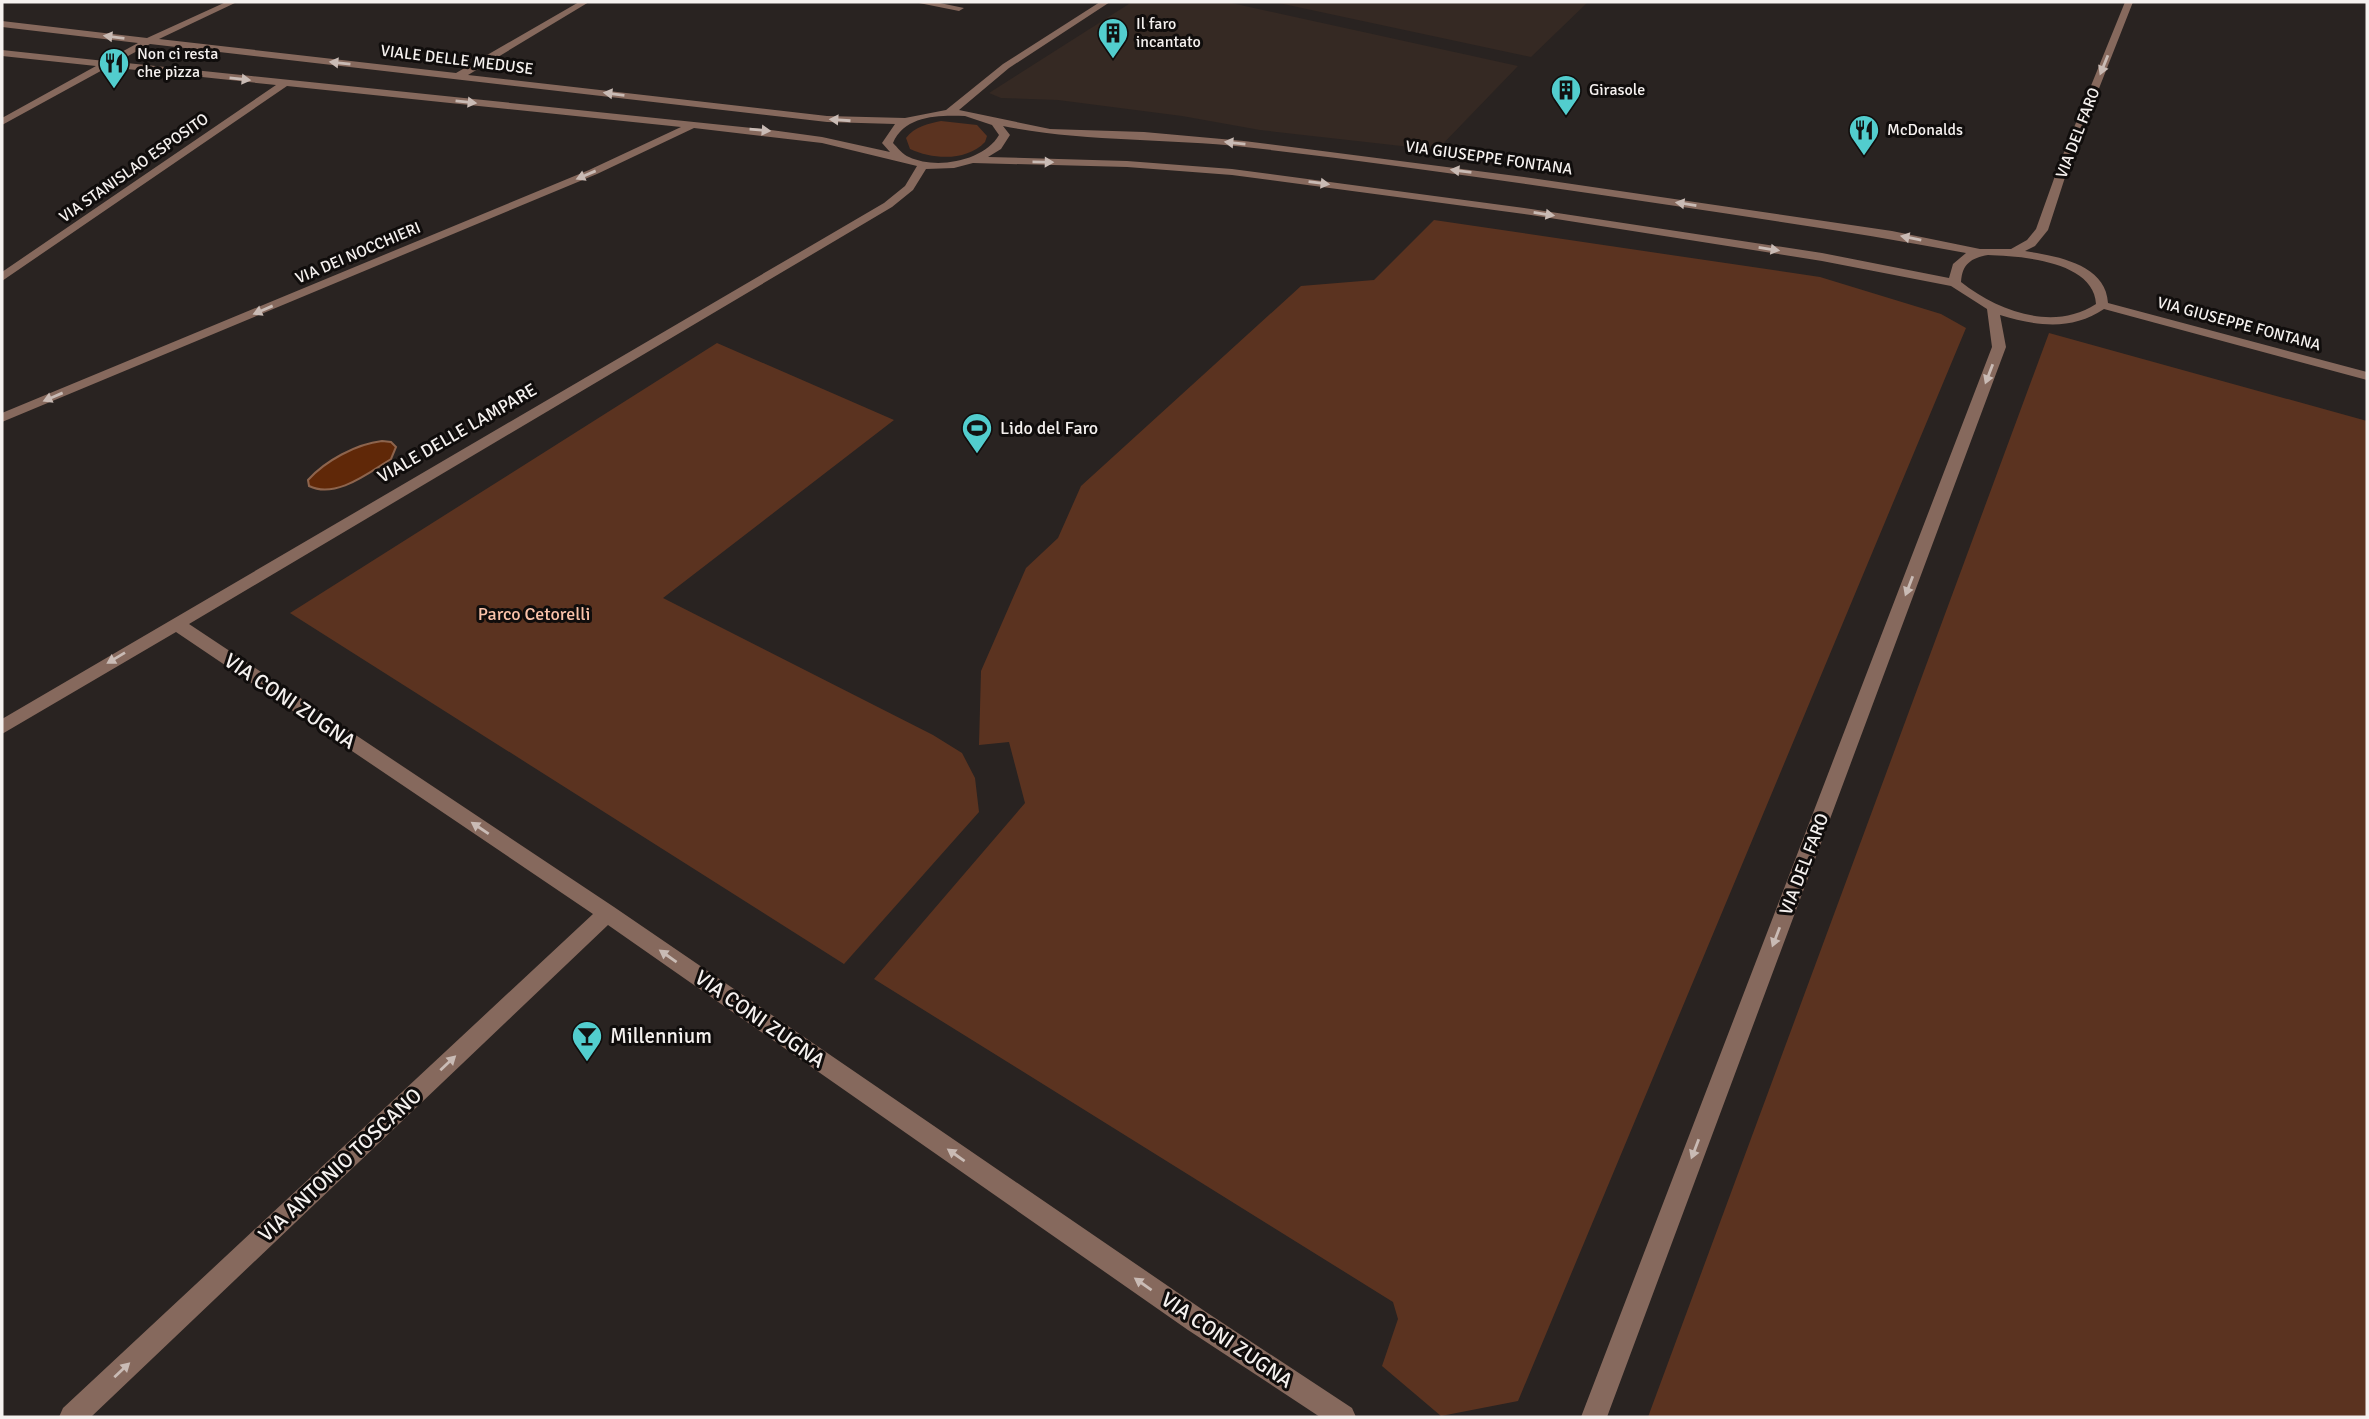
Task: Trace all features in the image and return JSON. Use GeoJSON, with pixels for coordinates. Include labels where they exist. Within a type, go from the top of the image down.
{"type":"FeatureCollection","features":[{"type":"Feature","properties":{"kind":"street"},"geometry":{"type":"LineString","coordinates":[[2,122],[148,41],[233,2]]}},
{"type":"Feature","properties":{"kind":"street"},"geometry":{"type":"LineString","coordinates":[[426,98],[458,76],[585,2]]}},
{"type":"Feature","properties":{"kind":"street"},"geometry":{"type":"LineString","coordinates":[[918,2],[959,8]]}},
{"type":"Feature","properties":{"kind":"street"},"geometry":{"type":"LineString","coordinates":[[949,113],[1006,66],[1106,2]]}},
{"type":"Feature","properties":{"kind":"street","name":"VIA DEL FARO"},"geometry":{"type":"LineString","coordinates":[[2014,252],[2031,243],[2042,230],[2065,162],[2129,2]]}},
{"type":"Feature","properties":{"kind":"street","name":"VIALE DELLE MEDUSE"},"geometry":{"type":"LineString","coordinates":[[2,24],[827,119],[909,121],[949,113]]}},
{"type":"Feature","properties":{"kind":"street"},"geometry":{"type":"LineString","coordinates":[[2,53],[283,84],[798,134],[941,166],[975,160],[1127,163],[1233,172],[1544,214],[1845,261],[1955,283],[1969,296],[1993,308],[2027,318],[2061,322],[2083,319],[2102,305]]}},
{"type":"Feature","properties":{"kind":"street","name":"VIA STANISLAO ESPOSITO"},"geometry":{"type":"LineString","coordinates":[[2,277],[283,84]]}},
{"type":"Feature","properties":{"kind":"street","name":"VIA DEI NOCCHIERI"},"geometry":{"type":"LineString","coordinates":[[2,418],[593,172],[692,125],[720,107]]}},
{"type":"Feature","properties":{"kind":"street","name":"VIA GIUSEPPE FONTANA"},"geometry":{"type":"LineString","coordinates":[[949,113],[974,115],[1050,132],[1144,135],[1244,144],[1531,181],[1892,235],[1978,252],[2014,252],[2058,262],[2082,272],[2101,288],[2102,305],[2367,376]]}},
{"type":"Feature","properties":{"kind":"street"},"geometry":{"type":"LineString","coordinates":[[900,158],[891,151],[887,143],[889,135],[909,121]]}},
{"type":"Feature","properties":{"kind":"street"},"geometry":{"type":"LineString","coordinates":[[975,160],[1001,146],[1005,137],[1003,128],[994,121]]}},
{"type":"Feature","properties":{"kind":"street","name":"VIALE DELLE LAMPARE"},"geometry":{"type":"LineString","coordinates":[[2,727],[888,205],[914,182],[924,164]]}},
{"type":"Feature","properties":{"kind":"street"},"geometry":{"type":"LineString","coordinates":[[1955,283],[1955,270],[1959,261],[1978,252]]}},
{"type":"Feature","properties":{"kind":"street","name":"VIA DEL FARO"},"geometry":{"type":"LineString","coordinates":[[1594,1417],[2000,346],[1993,308]]}},
{"type":"Feature","properties":{"kind":"street","name":"VIA CONI ZUGNA"},"geometry":{"type":"LineString","coordinates":[[175,623],[607,913],[1197,1321],[1343,1417]]}},
{"type":"Feature","properties":{"kind":"street","name":"VIA ANTONIO TOSCANO"},"geometry":{"type":"LineString","coordinates":[[72,1417],[607,913]]}},
{"type":"Feature","properties":{"kind":"shaded area"},"geometry":{"type":"Polygon","coordinates":[[[1132,2],[1227,2],[1518,66],[1437,150],[1260,130],[1182,116],[1058,100],[1001,98],[989,93],[1132,2]]]}},
{"type":"Feature","properties":{"kind":"shaded area"},"geometry":{"type":"Polygon","coordinates":[[[1274,2],[1588,2],[1531,57],[1274,2]]]}},
{"type":"Feature","properties":{"kind":"shaded area"},"geometry":{"type":"Polygon","coordinates":[[[382,441],[391,442],[396,447],[391,459],[372,471],[341,487],[319,489],[309,486],[308,480],[332,460],[362,446],[382,441]]]}},
{"type":"Feature","properties":{"kind":"green space"},"geometry":{"type":"Polygon","coordinates":[[[941,121],[977,125],[987,136],[985,142],[969,153],[950,157],[919,153],[910,149],[906,138],[913,131],[941,121]]]}},
{"type":"Feature","properties":{"kind":"green space"},"geometry":{"type":"Polygon","coordinates":[[[1434,220],[1820,277],[1941,314],[1966,328],[1518,1401],[1441,1416],[1382,1366],[1398,1319],[1393,1302],[874,979],[1025,803],[1009,742],[979,745],[981,671],[1026,568],[1058,538],[1081,486],[1301,286],[1374,280],[1434,220]]]}},
{"type":"Feature","properties":{"kind":"green space"},"geometry":{"type":"Polygon","coordinates":[[[2049,333],[2367,421],[2367,1417],[1648,1417],[2049,333]]]}},
{"type":"Feature","properties":{"kind":"green space","name":"Parco Cetorelli"},"geometry":{"type":"Polygon","coordinates":[[[717,343],[894,420],[663,598],[933,735],[962,753],[975,778],[979,812],[844,964],[290,613],[717,343]]]}},
{"type":"Feature","properties":{"kind":"place","name":"Il faro incantato"},"geometry":{"type":"Point","coordinates":[1113,60]}},
{"type":"Feature","properties":{"kind":"place","name":"Non ci resta che pizza"},"geometry":{"type":"Point","coordinates":[114,90]}},
{"type":"Feature","properties":{"kind":"place","name":"Girasole"},"geometry":{"type":"Point","coordinates":[1566,117]}},
{"type":"Feature","properties":{"kind":"place","name":"McDonalds"},"geometry":{"type":"Point","coordinates":[1864,157]}},
{"type":"Feature","properties":{"kind":"place","name":"Lido del Faro"},"geometry":{"type":"Point","coordinates":[977,455]}},
{"type":"Feature","properties":{"kind":"place","name":"Millennium"},"geometry":{"type":"Point","coordinates":[587,1063]}}]}
